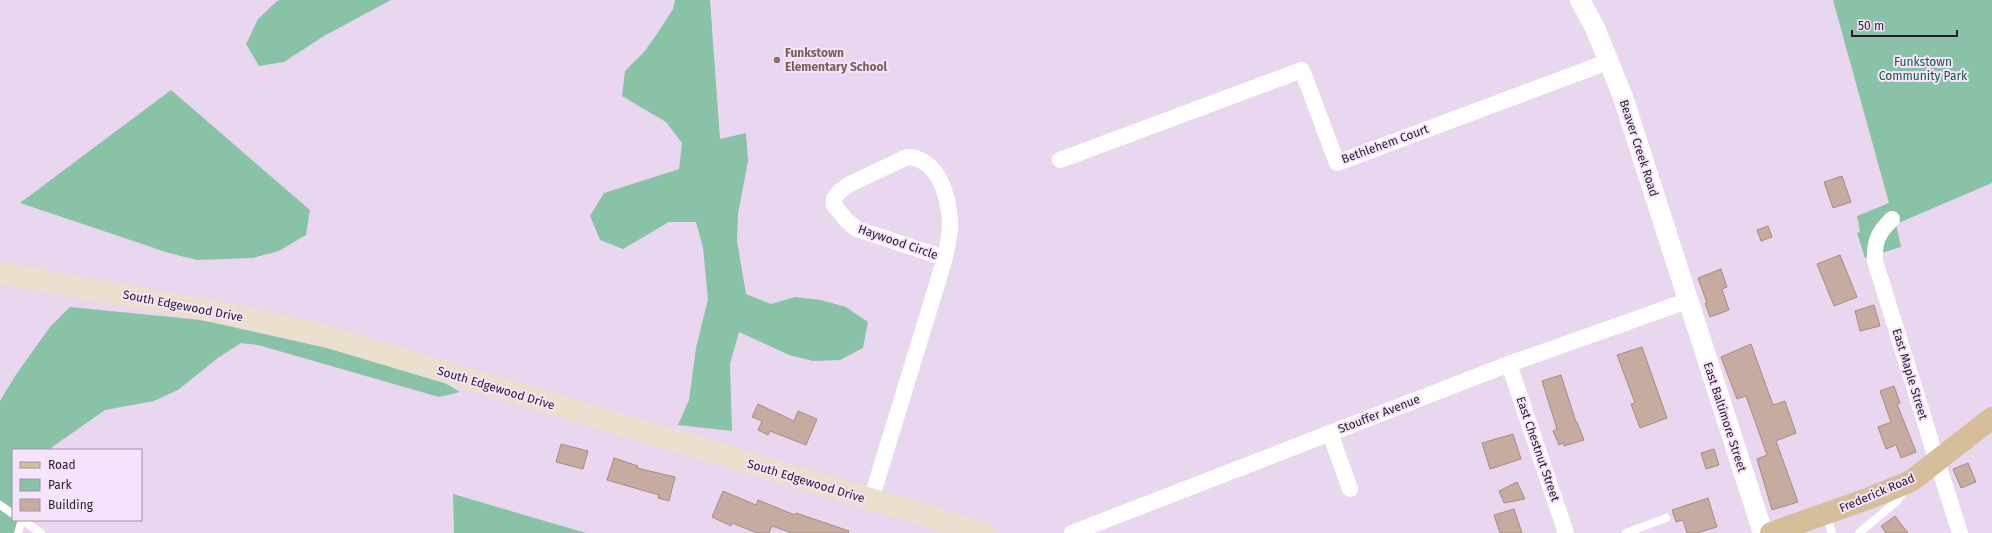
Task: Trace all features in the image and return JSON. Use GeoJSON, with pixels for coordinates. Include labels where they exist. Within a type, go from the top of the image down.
{"type":"FeatureCollection","features":[{"type":"Feature","properties":{"kind":"main road","name":"South Edgewood Drive"},"geometry":{"type":"LineString","coordinates":[[0,273],[221,312],[325,336],[984,533]]}},
{"type":"Feature","properties":{"kind":"main road","name":"Frederick Road"},"geometry":{"type":"LineString","coordinates":[[1771,533],[1829,524],[1870,498],[1911,481],[1992,418]]}},
{"type":"Feature","properties":{"kind":"street","name":"Beaver Creek Road"},"geometry":{"type":"LineString","coordinates":[[1580,0],[1610,61],[1687,301]]}},
{"type":"Feature","properties":{"kind":"street","name":"Bethlehem Court"},"geometry":{"type":"LineString","coordinates":[[1060,160],[1302,70],[1337,163],[1610,61]]}},
{"type":"Feature","properties":{"kind":"street","name":"Haywood Circle"},"geometry":{"type":"LineString","coordinates":[[871,500],[946,258],[950,224],[946,200],[940,180],[925,161],[916,157],[907,157],[848,185],[834,199],[834,205],[838,212],[857,229],[946,258]]}},
{"type":"Feature","properties":{"kind":"street","name":"East Maple Street"},"geometry":{"type":"LineString","coordinates":[[1892,219],[1878,236],[1874,246],[1876,261],[1936,461],[1960,533]]}},
{"type":"Feature","properties":{"kind":"street","name":"Stouffer Avenue"},"geometry":{"type":"LineString","coordinates":[[1072,533],[1509,364],[1687,301]]}},
{"type":"Feature","properties":{"kind":"street","name":"East Baltimore Street"},"geometry":{"type":"LineString","coordinates":[[1687,301],[1763,533]]}},
{"type":"Feature","properties":{"kind":"street","name":"East Chestnut Street"},"geometry":{"type":"LineString","coordinates":[[1509,364],[1566,533]]}},
{"type":"Feature","properties":{"kind":"street"},"geometry":{"type":"LineString","coordinates":[[1330,433],[1350,489]]}},
{"type":"Feature","properties":{"kind":"lane"},"geometry":{"type":"LineString","coordinates":[[1859,533],[1896,502],[1911,481]]}},
{"type":"Feature","properties":{"kind":"lane"},"geometry":{"type":"LineString","coordinates":[[0,505],[12,513]]}},
{"type":"Feature","properties":{"kind":"lane"},"geometry":{"type":"LineString","coordinates":[[1626,533],[1666,518]]}},
{"type":"Feature","properties":{"kind":"lane"},"geometry":{"type":"LineString","coordinates":[[18,533],[22,521]]}},
{"type":"Feature","properties":{"kind":"lane"},"geometry":{"type":"LineString","coordinates":[[23,521],[41,533]]}},
{"type":"Feature","properties":{"kind":"green space"},"geometry":{"type":"Polygon","coordinates":[[[391,0],[324,36],[284,62],[259,66],[246,44],[258,19],[277,1],[391,0]]]}},
{"type":"Feature","properties":{"kind":"green space"},"geometry":{"type":"Polygon","coordinates":[[[675,0],[710,0],[720,139],[746,133],[748,161],[738,214],[737,241],[746,294],[771,304],[795,297],[821,300],[846,307],[868,322],[863,348],[840,360],[813,361],[789,355],[739,332],[730,364],[732,431],[678,425],[689,400],[696,348],[708,299],[703,248],[696,222],[669,222],[623,249],[600,240],[590,216],[604,193],[679,169],[682,143],[666,122],[622,96],[625,71],[644,52],[659,31],[673,9],[675,0]]]}},
{"type":"Feature","properties":{"kind":"green space","name":"Funkstown Community Park"},"geometry":{"type":"Polygon","coordinates":[[[1833,0],[1992,0],[1992,183],[1896,224],[1901,247],[1865,258],[1857,233],[1860,232],[1857,216],[1889,203],[1833,0]]]}},
{"type":"Feature","properties":{"kind":"green space"},"geometry":{"type":"Polygon","coordinates":[[[171,90],[310,210],[306,235],[279,251],[252,258],[197,260],[169,253],[20,203],[171,90]]]}},
{"type":"Feature","properties":{"kind":"green space"},"geometry":{"type":"Polygon","coordinates":[[[70,307],[201,320],[421,369],[460,392],[439,397],[258,345],[241,343],[219,357],[178,390],[154,401],[105,410],[49,449],[12,449],[12,521],[20,521],[15,533],[0,533],[0,401],[17,373],[50,327],[70,307]]]}},
{"type":"Feature","properties":{"kind":"green space"},"geometry":{"type":"Polygon","coordinates":[[[453,494],[586,533],[454,533],[453,494]]]}},
{"type":"Feature","properties":{"kind":"building"},"geometry":{"type":"Polygon","coordinates":[[[1842,176],[1851,202],[1833,208],[1824,182],[1842,176]]]}},
{"type":"Feature","properties":{"kind":"building"},"geometry":{"type":"Polygon","coordinates":[[[1768,226],[1772,237],[1761,241],[1757,230],[1768,226]]]}},
{"type":"Feature","properties":{"kind":"building"},"geometry":{"type":"Polygon","coordinates":[[[1840,255],[1857,297],[1834,306],[1817,264],[1840,255]]]}},
{"type":"Feature","properties":{"kind":"building"},"geometry":{"type":"Polygon","coordinates":[[[1721,269],[1727,287],[1722,289],[1729,310],[1710,317],[1705,303],[1707,303],[1698,278],[1721,269]]]}},
{"type":"Feature","properties":{"kind":"building"},"geometry":{"type":"Polygon","coordinates":[[[1874,305],[1880,326],[1860,331],[1855,311],[1874,305]]]}},
{"type":"Feature","properties":{"kind":"building"},"geometry":{"type":"Polygon","coordinates":[[[1751,344],[1773,405],[1785,401],[1796,433],[1776,441],[1798,502],[1772,510],[1757,459],[1767,455],[1746,396],[1737,399],[1721,357],[1751,344]]]}},
{"type":"Feature","properties":{"kind":"building"},"geometry":{"type":"Polygon","coordinates":[[[1642,347],[1667,418],[1640,428],[1631,404],[1635,403],[1617,355],[1642,347]]]}},
{"type":"Feature","properties":{"kind":"building"},"geometry":{"type":"Polygon","coordinates":[[[1561,375],[1576,422],[1584,440],[1564,446],[1563,443],[1559,445],[1553,431],[1557,429],[1542,381],[1561,375]]]}},
{"type":"Feature","properties":{"kind":"building"},"geometry":{"type":"Polygon","coordinates":[[[1894,386],[1900,403],[1897,404],[1916,452],[1901,458],[1896,445],[1886,449],[1878,427],[1891,422],[1880,391],[1894,386]]]}},
{"type":"Feature","properties":{"kind":"building"},"geometry":{"type":"Polygon","coordinates":[[[758,404],[794,421],[798,411],[817,419],[806,445],[770,431],[768,435],[758,430],[762,421],[752,417],[758,404]]]}},
{"type":"Feature","properties":{"kind":"building"},"geometry":{"type":"Polygon","coordinates":[[[1513,434],[1521,459],[1490,469],[1482,443],[1513,434]]]}},
{"type":"Feature","properties":{"kind":"building"},"geometry":{"type":"Polygon","coordinates":[[[561,444],[588,451],[583,469],[556,462],[561,444]]]}},
{"type":"Feature","properties":{"kind":"building"},"geometry":{"type":"Polygon","coordinates":[[[1714,449],[1719,465],[1706,469],[1701,453],[1714,449]]]}},
{"type":"Feature","properties":{"kind":"building"},"geometry":{"type":"Polygon","coordinates":[[[614,458],[638,466],[637,468],[675,477],[669,501],[658,498],[659,495],[607,480],[614,458]]]}},
{"type":"Feature","properties":{"kind":"building"},"geometry":{"type":"Polygon","coordinates":[[[1968,463],[1976,482],[1961,488],[1953,469],[1968,463]]]}},
{"type":"Feature","properties":{"kind":"building"},"geometry":{"type":"Polygon","coordinates":[[[1517,482],[1525,499],[1504,503],[1499,491],[1517,482]]]}},
{"type":"Feature","properties":{"kind":"building"},"geometry":{"type":"Polygon","coordinates":[[[723,491],[756,505],[758,500],[795,515],[796,513],[849,531],[848,533],[792,533],[772,526],[769,533],[757,533],[732,523],[731,526],[712,517],[723,491]]]}},
{"type":"Feature","properties":{"kind":"building"},"geometry":{"type":"Polygon","coordinates":[[[1708,498],[1717,527],[1697,533],[1687,533],[1683,520],[1676,522],[1672,510],[1708,498]]]}},
{"type":"Feature","properties":{"kind":"building"},"geometry":{"type":"Polygon","coordinates":[[[1514,509],[1522,533],[1500,533],[1494,515],[1514,509]]]}},
{"type":"Feature","properties":{"kind":"building"},"geometry":{"type":"Polygon","coordinates":[[[1895,516],[1908,533],[1886,533],[1881,526],[1895,516]]]}},
{"type":"Feature","properties":{"kind":"place","name":"Funkstown Elementary School"},"geometry":{"type":"Point","coordinates":[777,60]}}]}
